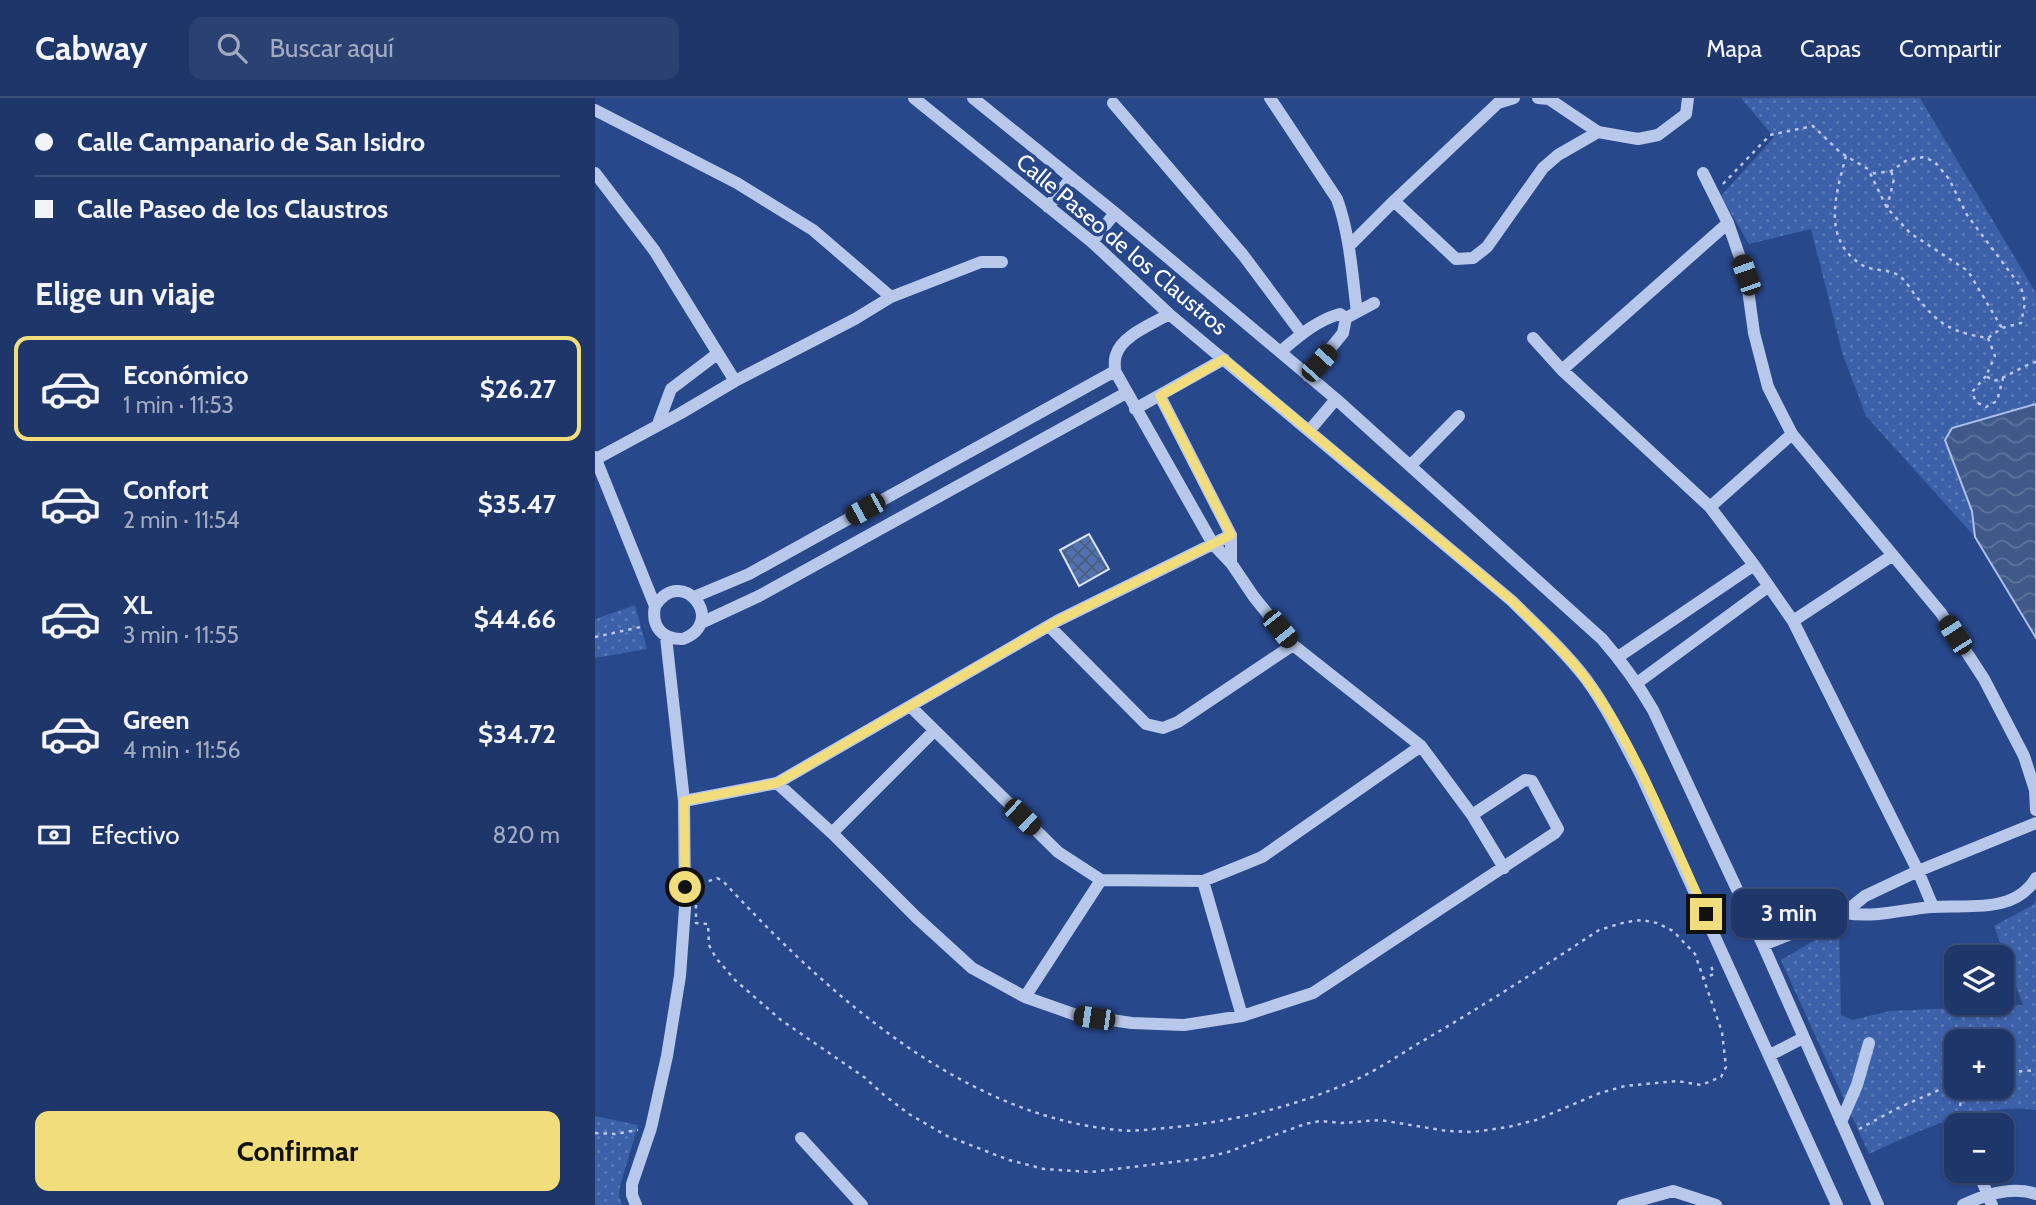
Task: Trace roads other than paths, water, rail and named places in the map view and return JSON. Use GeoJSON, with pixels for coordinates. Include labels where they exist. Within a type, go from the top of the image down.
{"type":"FeatureCollection","features":[{"type":"Feature","properties":{"kind":"street","name":"Calle Paseo de los Claustros"},"geometry":{"type":"LineString","coordinates":[[914,98],[1092,242],[1169,314],[1512,601],[1586,679],[1616,726],[1643,777],[1837,1205]]}},
{"type":"Feature","properties":{"kind":"street","name":"Calle Paseo de los Claustros"},"geometry":{"type":"LineString","coordinates":[[973,98],[1115,213],[1336,399],[1602,639],[1618,657],[1653,710],[1763,945],[1878,1205]]}},
{"type":"Feature","properties":{"kind":"street"},"geometry":{"type":"LineString","coordinates":[[985,108],[995,98]]}},
{"type":"Feature","properties":{"kind":"street"},"geometry":{"type":"LineString","coordinates":[[1270,98],[1337,199],[1349,246],[1352,315],[1343,333],[1308,376]]}},
{"type":"Feature","properties":{"kind":"street"},"geometry":{"type":"LineString","coordinates":[[1349,246],[1498,103],[1514,98]]}},
{"type":"Feature","properties":{"kind":"street"},"geometry":{"type":"LineString","coordinates":[[1538,98],[1549,99],[1598,132],[1638,139],[1658,135],[1686,114],[1688,98]]}},
{"type":"Feature","properties":{"kind":"street"},"geometry":{"type":"LineString","coordinates":[[1113,103],[1243,255],[1301,334]]}},
{"type":"Feature","properties":{"kind":"street"},"geometry":{"type":"LineString","coordinates":[[595,110],[737,183],[813,230],[891,297]]}},
{"type":"Feature","properties":{"kind":"street"},"geometry":{"type":"LineString","coordinates":[[1394,201],[1456,259],[1473,258],[1487,247],[1543,168],[1598,132]]}},
{"type":"Feature","properties":{"kind":"street"},"geometry":{"type":"LineString","coordinates":[[595,173],[654,250],[735,381]]}},
{"type":"Feature","properties":{"kind":"street"},"geometry":{"type":"LineString","coordinates":[[1703,173],[1728,223],[1746,275],[1754,333],[1768,387],[1793,434],[1941,612],[1984,680],[2024,756],[2035,790],[2036,810]]}},
{"type":"Feature","properties":{"kind":"street"},"geometry":{"type":"LineString","coordinates":[[1048,207],[1071,178]]}},
{"type":"Feature","properties":{"kind":"street"},"geometry":{"type":"LineString","coordinates":[[1092,242],[1115,213]]}},
{"type":"Feature","properties":{"kind":"street"},"geometry":{"type":"LineString","coordinates":[[1562,370],[1728,223]]}},
{"type":"Feature","properties":{"kind":"street"},"geometry":{"type":"LineString","coordinates":[[635,1204],[632,1184],[651,1128],[667,1056],[680,976],[685,908],[684,801],[666,637],[655,624],[655,606],[595,458],[855,319],[891,297],[981,262],[1002,262]]}},
{"type":"Feature","properties":{"kind":"street"},"geometry":{"type":"LineString","coordinates":[[1280,352],[1301,334],[1329,317],[1352,315],[1374,303]]}},
{"type":"Feature","properties":{"kind":"street"},"geometry":{"type":"LineString","coordinates":[[1169,314],[1129,338],[1119,348],[1115,356],[1115,372],[1213,544],[1231,563],[1254,597],[1293,645],[1421,746],[1472,815],[1504,868]]}},
{"type":"Feature","properties":{"kind":"street"},"geometry":{"type":"LineString","coordinates":[[1532,338],[1562,370],[1710,507],[1769,586],[1793,621],[1918,871],[1933,907]]}},
{"type":"Feature","properties":{"kind":"street"},"geometry":{"type":"LineString","coordinates":[[658,424],[671,389],[717,354]]}},
{"type":"Feature","properties":{"kind":"street"},"geometry":{"type":"LineString","coordinates":[[1135,409],[1224,359]]}},
{"type":"Feature","properties":{"kind":"street"},"geometry":{"type":"LineString","coordinates":[[695,597],[749,574],[1115,372]]}},
{"type":"Feature","properties":{"kind":"street"},"geometry":{"type":"LineString","coordinates":[[701,623],[758,596],[1126,393]]}},
{"type":"Feature","properties":{"kind":"street"},"geometry":{"type":"LineString","coordinates":[[1160,396],[1231,535],[1231,563]]}},
{"type":"Feature","properties":{"kind":"street"},"geometry":{"type":"LineString","coordinates":[[1309,431],[1336,399]]}},
{"type":"Feature","properties":{"kind":"street"},"geometry":{"type":"LineString","coordinates":[[1411,465],[1459,416]]}},
{"type":"Feature","properties":{"kind":"street"},"geometry":{"type":"LineString","coordinates":[[1710,507],[1793,434]]}},
{"type":"Feature","properties":{"kind":"street"},"geometry":{"type":"LineString","coordinates":[[911,483],[922,505]]}},
{"type":"Feature","properties":{"kind":"street"},"geometry":{"type":"LineString","coordinates":[[684,801],[777,783],[1049,626],[1231,535]]}},
{"type":"Feature","properties":{"kind":"street"},"geometry":{"type":"LineString","coordinates":[[1793,621],[1893,555]]}},
{"type":"Feature","properties":{"kind":"street"},"geometry":{"type":"LineString","coordinates":[[1618,657],[1754,565]]}},
{"type":"Feature","properties":{"kind":"street"},"geometry":{"type":"LineString","coordinates":[[1637,683],[1769,586]]}},
{"type":"Feature","properties":{"kind":"street"},"geometry":{"type":"LineString","coordinates":[[655,606],[660,598],[677,591],[686,592],[695,597],[702,614],[697,631],[683,639],[666,637]]}},
{"type":"Feature","properties":{"kind":"street"},"geometry":{"type":"LineString","coordinates":[[1049,626],[1146,724],[1163,728],[1178,722],[1293,645]]}},
{"type":"Feature","properties":{"kind":"street"},"geometry":{"type":"LineString","coordinates":[[910,706],[933,732],[1058,852],[1101,880],[1203,881],[1262,857],[1421,746]]}},
{"type":"Feature","properties":{"kind":"street"},"geometry":{"type":"LineString","coordinates":[[832,832],[933,732]]}},
{"type":"Feature","properties":{"kind":"street"},"geometry":{"type":"LineString","coordinates":[[777,783],[832,832],[916,917],[972,968],[1025,997],[1076,1015],[1132,1023],[1184,1025],[1242,1016],[1313,993],[1504,868],[1558,829],[1532,781],[1525,780],[1472,815]]}},
{"type":"Feature","properties":{"kind":"street"},"geometry":{"type":"LineString","coordinates":[[1763,945],[1844,913],[1865,896],[1918,871],[2036,823]]}},
{"type":"Feature","properties":{"kind":"street"},"geometry":{"type":"LineString","coordinates":[[1844,913],[1868,917],[1933,907],[1977,907],[2000,903],[2028,890],[2036,878]]}},
{"type":"Feature","properties":{"kind":"street"},"geometry":{"type":"LineString","coordinates":[[1025,997],[1101,880]]}},
{"type":"Feature","properties":{"kind":"street"},"geometry":{"type":"LineString","coordinates":[[1203,881],[1242,1016]]}},
{"type":"Feature","properties":{"kind":"street"},"geometry":{"type":"LineString","coordinates":[[1770,1055],[1803,1038]]}},
{"type":"Feature","properties":{"kind":"street"},"geometry":{"type":"LineString","coordinates":[[1840,1122],[1857,1085],[1869,1043]]}},
{"type":"Feature","properties":{"kind":"street"},"geometry":{"type":"LineString","coordinates":[[801,1138],[863,1203]]}},
{"type":"Feature","properties":{"kind":"street"},"geometry":{"type":"LineString","coordinates":[[1983,1183],[1989,1200]]}},
{"type":"Feature","properties":{"kind":"street"},"geometry":{"type":"LineString","coordinates":[[1623,1205],[1673,1191],[1716,1205]]}},
{"type":"Feature","properties":{"kind":"street"},"geometry":{"type":"LineString","coordinates":[[1963,1205],[2029,1192],[2036,1194]]}},
{"type":"Feature","properties":{"kind":"water"},"geometry":{"type":"Polygon","coordinates":[[[2036,404],[2036,638],[1975,537],[1972,511],[1945,440],[1952,428],[2036,404]]]}}]}
